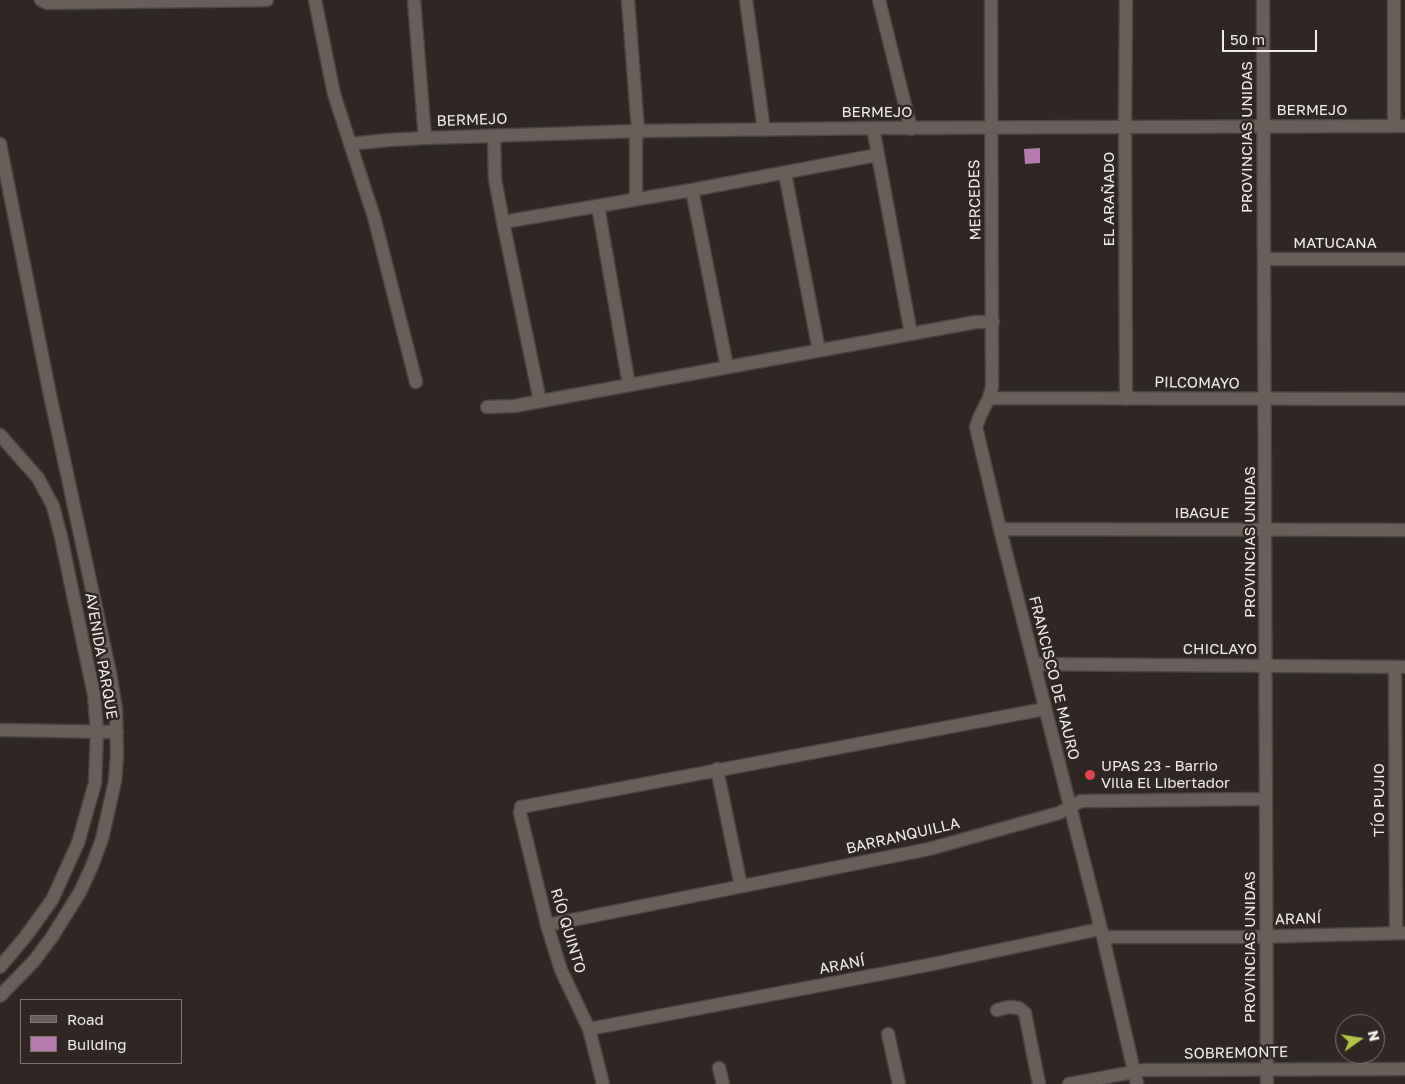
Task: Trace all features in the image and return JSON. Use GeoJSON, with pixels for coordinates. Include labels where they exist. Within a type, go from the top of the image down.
{"type":"FeatureCollection","features":[{"type":"Feature","properties":{"kind":"street"},"geometry":{"type":"LineString","coordinates":[[41,0],[47,3],[267,0]]}},
{"type":"Feature","properties":{"kind":"street"},"geometry":{"type":"LineString","coordinates":[[314,0],[334,94],[374,217],[416,382]]}},
{"type":"Feature","properties":{"kind":"street"},"geometry":{"type":"LineString","coordinates":[[414,0],[425,138]]}},
{"type":"Feature","properties":{"kind":"street"},"geometry":{"type":"LineString","coordinates":[[628,0],[638,131],[636,140],[636,199]]}},
{"type":"Feature","properties":{"kind":"street"},"geometry":{"type":"LineString","coordinates":[[746,0],[764,130]]}},
{"type":"Feature","properties":{"kind":"street"},"geometry":{"type":"LineString","coordinates":[[879,0],[911,129]]}},
{"type":"Feature","properties":{"kind":"street","name":"MERCEDES"},"geometry":{"type":"LineString","coordinates":[[989,398],[992,387],[993,322],[990,128],[991,0]]}},
{"type":"Feature","properties":{"kind":"street","name":"EL ARAÑADO"},"geometry":{"type":"LineString","coordinates":[[1126,0],[1126,398]]}},
{"type":"Feature","properties":{"kind":"street","name":"PROVINCIAS UNIDAS"},"geometry":{"type":"LineString","coordinates":[[1263,0],[1267,1084]]}},
{"type":"Feature","properties":{"kind":"street"},"geometry":{"type":"LineString","coordinates":[[1394,0],[1399,126]]}},
{"type":"Feature","properties":{"kind":"street","name":"BERMEJO"},"geometry":{"type":"LineString","coordinates":[[350,144],[425,138],[638,131],[1399,126]]}},
{"type":"Feature","properties":{"kind":"street"},"geometry":{"type":"LineString","coordinates":[[873,128],[911,334]]}},
{"type":"Feature","properties":{"kind":"street"},"geometry":{"type":"LineString","coordinates":[[494,136],[495,179],[540,402]]}},
{"type":"Feature","properties":{"kind":"street"},"geometry":{"type":"LineString","coordinates":[[0,144],[50,395],[110,673],[116,710],[117,732],[117,755],[113,790],[102,839],[92,866],[80,892],[52,937],[34,961],[0,996]]}},
{"type":"Feature","properties":{"kind":"street"},"geometry":{"type":"LineString","coordinates":[[503,222],[692,190],[877,155]]}},
{"type":"Feature","properties":{"kind":"street"},"geometry":{"type":"LineString","coordinates":[[785,173],[819,352]]}},
{"type":"Feature","properties":{"kind":"street"},"geometry":{"type":"LineString","coordinates":[[692,190],[727,367]]}},
{"type":"Feature","properties":{"kind":"street"},"geometry":{"type":"LineString","coordinates":[[598,206],[629,385]]}},
{"type":"Feature","properties":{"kind":"street","name":"MATUCANA"},"geometry":{"type":"LineString","coordinates":[[1265,259],[1405,259]]}},
{"type":"Feature","properties":{"kind":"street"},"geometry":{"type":"LineString","coordinates":[[487,408],[540,402],[976,322],[993,322]]}},
{"type":"Feature","properties":{"kind":"street","name":"PILCOMAYO"},"geometry":{"type":"LineString","coordinates":[[989,398],[1405,399]]}},
{"type":"Feature","properties":{"kind":"street","name":"FRANCISCO DE MAURO"},"geometry":{"type":"LineString","coordinates":[[989,398],[976,427],[1102,933],[1135,1078]]}},
{"type":"Feature","properties":{"kind":"street","name":"AVENIDA PARQUE"},"geometry":{"type":"LineString","coordinates":[[0,435],[38,478],[52,506],[61,537],[94,695],[97,732],[95,783],[78,843],[52,900],[26,936],[0,967]]}},
{"type":"Feature","properties":{"kind":"street","name":"IBAGUE"},"geometry":{"type":"LineString","coordinates":[[1000,529],[1405,530]]}},
{"type":"Feature","properties":{"kind":"street","name":"CHICLAYO"},"geometry":{"type":"LineString","coordinates":[[1035,664],[1400,667]]}},
{"type":"Feature","properties":{"kind":"street","name":"TÍO PUJIO"},"geometry":{"type":"LineString","coordinates":[[1400,667],[1400,933]]}},
{"type":"Feature","properties":{"kind":"street"},"geometry":{"type":"LineString","coordinates":[[741,886],[716,769],[1045,709]]}},
{"type":"Feature","properties":{"kind":"street"},"geometry":{"type":"LineString","coordinates":[[0,730],[117,732]]}},
{"type":"Feature","properties":{"kind":"street","name":"RÍO QUINTO"},"geometry":{"type":"LineString","coordinates":[[602,1084],[589,1029],[561,970],[547,925],[520,813],[521,807],[716,769]]}},
{"type":"Feature","properties":{"kind":"street","name":"BARRANQUILLA"},"geometry":{"type":"LineString","coordinates":[[547,925],[929,849],[1059,813],[1081,801],[1266,799]]}},
{"type":"Feature","properties":{"kind":"street","name":"ARANÍ"},"geometry":{"type":"LineString","coordinates":[[589,1029],[1102,933],[1266,936],[1400,933]]}},
{"type":"Feature","properties":{"kind":"street"},"geometry":{"type":"LineString","coordinates":[[997,1010],[1009,1007],[1019,1008],[1025,1013],[1039,1084]]}},
{"type":"Feature","properties":{"kind":"street"},"geometry":{"type":"LineString","coordinates":[[888,1034],[899,1084]]}},
{"type":"Feature","properties":{"kind":"street"},"geometry":{"type":"LineString","coordinates":[[719,1068],[723,1084]]}},
{"type":"Feature","properties":{"kind":"street","name":"SOBREMONTE"},"geometry":{"type":"LineString","coordinates":[[1069,1084],[1135,1078],[1144,1070],[1405,1069]]}},
{"type":"Feature","properties":{"kind":"building"},"geometry":{"type":"Polygon","coordinates":[[[1040,148],[1040,163],[1025,164],[1024,149],[1040,148]]]}},
{"type":"Feature","properties":{"kind":"place","name":"UPAS 23 - Barrio Villa El Libertador"},"geometry":{"type":"Point","coordinates":[1090,775]}}]}
